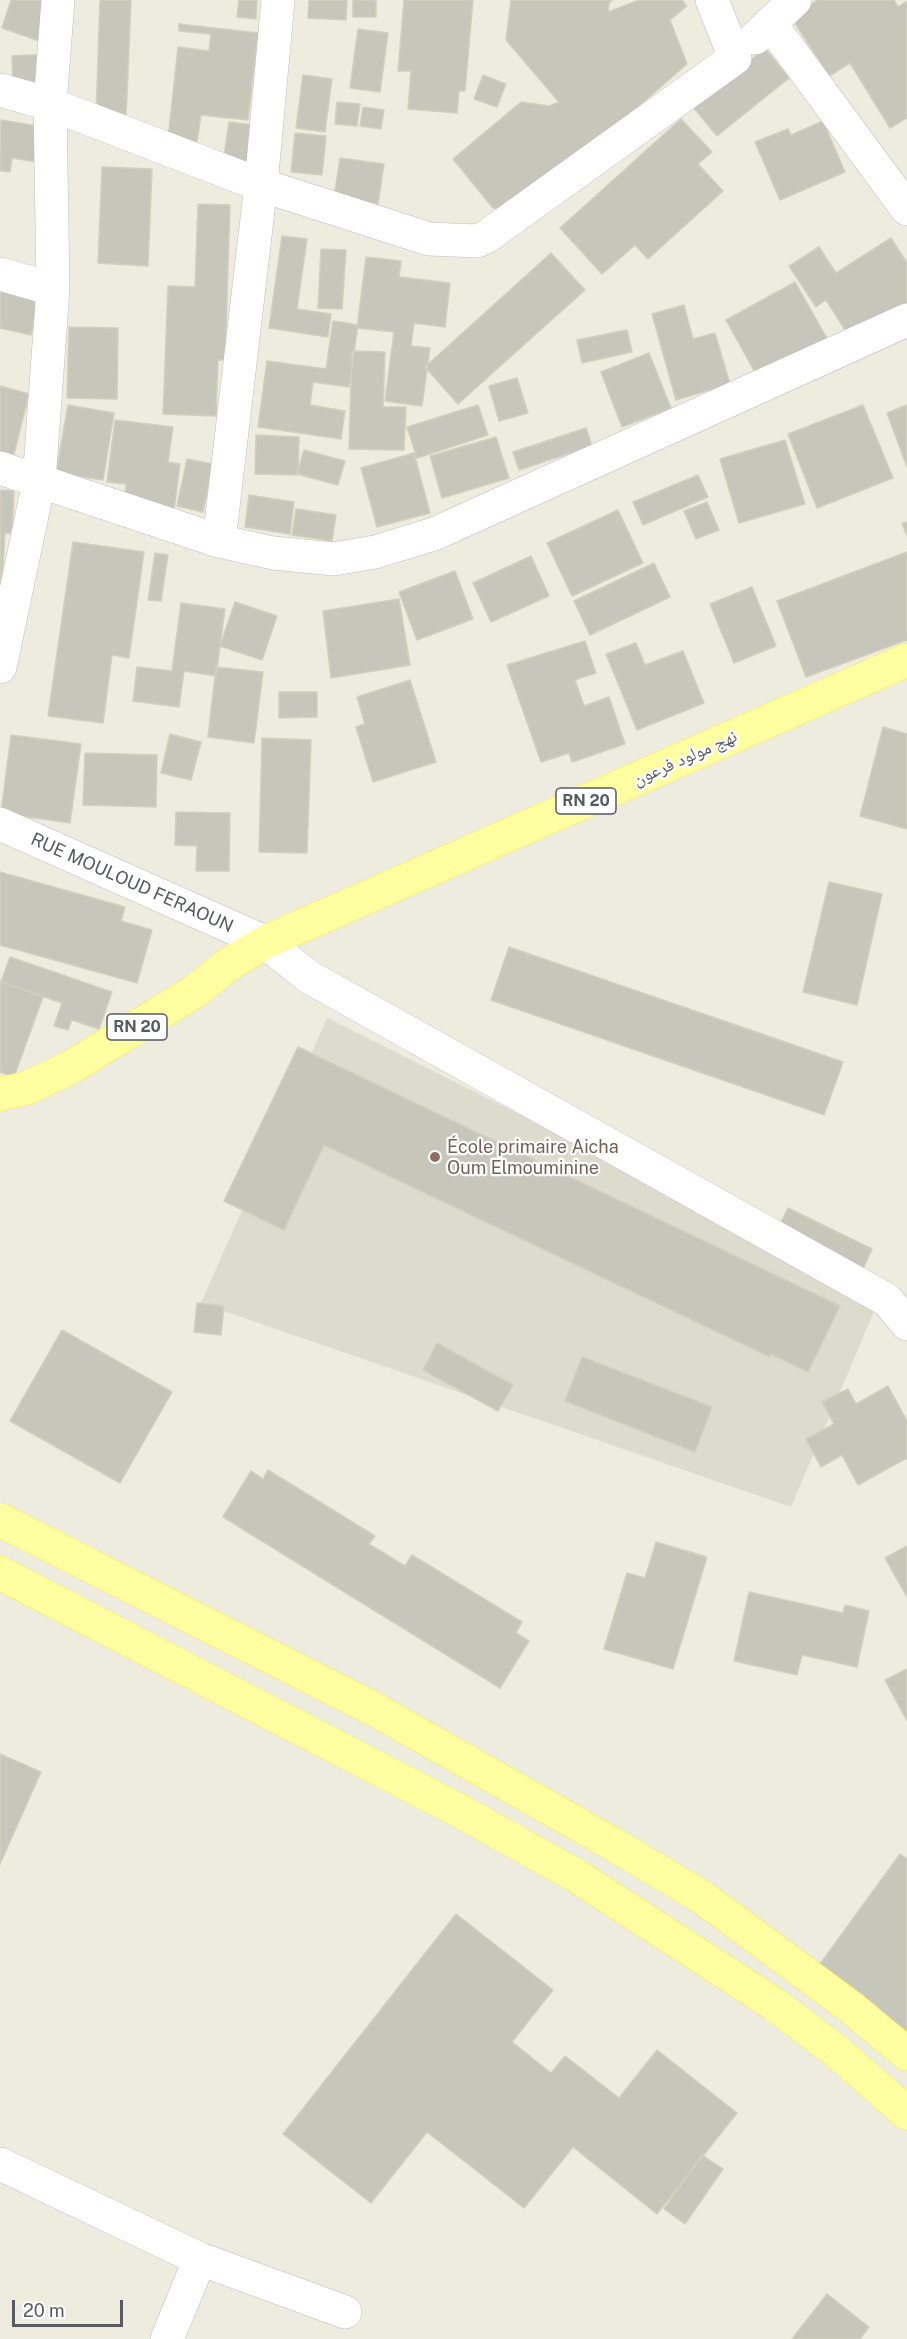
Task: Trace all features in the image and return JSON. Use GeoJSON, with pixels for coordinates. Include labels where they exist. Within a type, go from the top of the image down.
{"type":"FeatureCollection","features":[{"type":"Feature","properties":{"kind":"main road","name":"نهج مولود فرعون"},"geometry":{"type":"LineString","coordinates":[[265,942],[907,660]]}},
{"type":"Feature","properties":{"kind":"main road","name":"RN 20"},"geometry":{"type":"LineString","coordinates":[[0,1094],[27,1088],[71,1067],[194,992],[230,964],[265,942]]}},
{"type":"Feature","properties":{"kind":"main road"},"geometry":{"type":"LineString","coordinates":[[0,1520],[372,1708],[613,1844],[702,1897],[852,2008],[907,2054]]}},
{"type":"Feature","properties":{"kind":"main road"},"geometry":{"type":"LineString","coordinates":[[0,1573],[462,1812],[575,1875],[774,2004],[836,2051],[907,2113]]}},
{"type":"Feature","properties":{"kind":"street"},"geometry":{"type":"LineString","coordinates":[[0,667],[39,482],[53,289],[50,104],[58,0]]}},
{"type":"Feature","properties":{"kind":"street"},"geometry":{"type":"LineString","coordinates":[[219,541],[261,185],[278,0]]}},
{"type":"Feature","properties":{"kind":"street"},"geometry":{"type":"LineString","coordinates":[[712,0],[735,58]]}},
{"type":"Feature","properties":{"kind":"street"},"geometry":{"type":"LineString","coordinates":[[0,90],[50,104],[261,185],[429,239],[477,241],[486,237],[735,58],[795,0]]}},
{"type":"Feature","properties":{"kind":"street"},"geometry":{"type":"LineString","coordinates":[[770,23],[907,209]]}},
{"type":"Feature","properties":{"kind":"street"},"geometry":{"type":"LineString","coordinates":[[0,274],[53,289]]}},
{"type":"Feature","properties":{"kind":"street"},"geometry":{"type":"LineString","coordinates":[[0,468],[219,541],[273,553],[334,559],[375,552],[434,534],[907,320]]}},
{"type":"Feature","properties":{"kind":"street","name":"RUE MOULOUD FERAOUN"},"geometry":{"type":"LineString","coordinates":[[0,824],[265,942],[309,977],[887,1300],[907,1324]]}},
{"type":"Feature","properties":{"kind":"street"},"geometry":{"type":"LineString","coordinates":[[0,2164],[200,2259],[345,2312]]}},
{"type":"Feature","properties":{"kind":"street"},"geometry":{"type":"LineString","coordinates":[[166,2339],[200,2259]]}},
{"type":"Feature","properties":{"kind":"shaded area","name":"École primaire Aicha Oum Elmouminine"},"geometry":{"type":"Polygon","coordinates":[[[327,1018],[881,1295],[791,1507],[201,1303],[327,1018]]]}},
{"type":"Feature","properties":{"kind":"building"},"geometry":{"type":"Polygon","coordinates":[[[11,0],[60,0],[45,43],[2,28],[11,0]]]}},
{"type":"Feature","properties":{"kind":"building"},"geometry":{"type":"Polygon","coordinates":[[[100,0],[131,0],[126,118],[96,116],[100,0]]]}},
{"type":"Feature","properties":{"kind":"building"},"geometry":{"type":"Polygon","coordinates":[[[239,0],[257,0],[256,19],[237,17],[239,0]]]}},
{"type":"Feature","properties":{"kind":"building"},"geometry":{"type":"Polygon","coordinates":[[[309,0],[347,0],[346,20],[308,18],[309,0]]]}},
{"type":"Feature","properties":{"kind":"building"},"geometry":{"type":"Polygon","coordinates":[[[353,0],[376,0],[376,17],[353,17],[353,0]]]}},
{"type":"Feature","properties":{"kind":"building"},"geometry":{"type":"Polygon","coordinates":[[[404,0],[473,0],[465,91],[459,91],[457,113],[408,109],[411,71],[398,71],[404,0]]]}},
{"type":"Feature","properties":{"kind":"building"},"geometry":{"type":"Polygon","coordinates":[[[511,0],[612,0],[609,3],[608,12],[639,0],[682,0],[687,6],[670,20],[687,64],[519,211],[493,208],[453,159],[521,102],[549,106],[559,102],[506,40],[511,0]]]}},
{"type":"Feature","properties":{"kind":"building"},"geometry":{"type":"Polygon","coordinates":[[[818,0],[894,0],[898,7],[907,1],[907,118],[890,128],[850,63],[829,76],[791,17],[818,0]]]}},
{"type":"Feature","properties":{"kind":"building"},"geometry":{"type":"Polygon","coordinates":[[[179,24],[258,33],[248,120],[201,115],[197,142],[168,139],[178,47],[209,51],[211,34],[179,31],[179,24]]]}},
{"type":"Feature","properties":{"kind":"building"},"geometry":{"type":"Polygon","coordinates":[[[358,29],[388,33],[380,92],[350,88],[358,29]]]}},
{"type":"Feature","properties":{"kind":"building"},"geometry":{"type":"Polygon","coordinates":[[[765,48],[789,78],[717,136],[693,107],[765,48]]]}},
{"type":"Feature","properties":{"kind":"building"},"geometry":{"type":"Polygon","coordinates":[[[51,54],[52,83],[13,85],[12,56],[51,54]]]}},
{"type":"Feature","properties":{"kind":"building"},"geometry":{"type":"Polygon","coordinates":[[[303,75],[332,79],[325,132],[296,128],[303,75]]]}},
{"type":"Feature","properties":{"kind":"building"},"geometry":{"type":"Polygon","coordinates":[[[483,75],[506,84],[497,107],[474,99],[483,75]]]}},
{"type":"Feature","properties":{"kind":"building"},"geometry":{"type":"Polygon","coordinates":[[[337,102],[360,104],[357,126],[335,124],[337,102]]]}},
{"type":"Feature","properties":{"kind":"building"},"geometry":{"type":"Polygon","coordinates":[[[363,107],[384,110],[381,129],[360,126],[363,107]]]}},
{"type":"Feature","properties":{"kind":"building"},"geometry":{"type":"Polygon","coordinates":[[[681,119],[712,152],[698,164],[723,191],[648,259],[635,245],[602,274],[560,228],[681,119]]]}},
{"type":"Feature","properties":{"kind":"building"},"geometry":{"type":"Polygon","coordinates":[[[1,120],[56,129],[50,164],[12,158],[10,172],[0,171],[1,120]]]}},
{"type":"Feature","properties":{"kind":"building"},"geometry":{"type":"Polygon","coordinates":[[[823,121],[845,172],[780,200],[755,142],[788,129],[791,135],[823,121]]]}},
{"type":"Feature","properties":{"kind":"building"},"geometry":{"type":"Polygon","coordinates":[[[229,122],[252,125],[247,166],[223,162],[229,122]]]}},
{"type":"Feature","properties":{"kind":"building"},"geometry":{"type":"Polygon","coordinates":[[[295,133],[326,136],[322,175],[291,172],[295,133]]]}},
{"type":"Feature","properties":{"kind":"building"},"geometry":{"type":"Polygon","coordinates":[[[340,158],[384,164],[378,204],[334,198],[340,158]]]}},
{"type":"Feature","properties":{"kind":"building"},"geometry":{"type":"Polygon","coordinates":[[[102,167],[152,169],[148,266],[98,263],[102,167]]]}},
{"type":"Feature","properties":{"kind":"building"},"geometry":{"type":"Polygon","coordinates":[[[198,204],[230,205],[225,360],[218,360],[216,416],[163,414],[168,286],[195,287],[198,204]]]}},
{"type":"Feature","properties":{"kind":"building"},"geometry":{"type":"Polygon","coordinates":[[[282,236],[307,239],[297,309],[331,314],[328,337],[269,328],[282,236]]]}},
{"type":"Feature","properties":{"kind":"building"},"geometry":{"type":"Polygon","coordinates":[[[891,238],[907,263],[907,318],[858,350],[826,300],[816,307],[789,266],[819,247],[836,273],[891,238]]]}},
{"type":"Feature","properties":{"kind":"building"},"geometry":{"type":"Polygon","coordinates":[[[321,249],[346,250],[342,309],[318,308],[321,249]]]}},
{"type":"Feature","properties":{"kind":"building"},"geometry":{"type":"Polygon","coordinates":[[[551,253],[585,290],[458,404],[425,367],[551,253]]]}},
{"type":"Feature","properties":{"kind":"building"},"geometry":{"type":"Polygon","coordinates":[[[366,257],[401,261],[399,277],[450,283],[445,327],[414,323],[411,346],[430,348],[422,406],[385,401],[394,332],[357,328],[366,257]]]}},
{"type":"Feature","properties":{"kind":"building"},"geometry":{"type":"Polygon","coordinates":[[[0,282],[41,292],[31,335],[0,328],[0,282]]]}},
{"type":"Feature","properties":{"kind":"building"},"geometry":{"type":"Polygon","coordinates":[[[795,282],[832,347],[762,385],[726,320],[795,282]]]}},
{"type":"Feature","properties":{"kind":"building"},"geometry":{"type":"Polygon","coordinates":[[[684,305],[693,339],[715,333],[730,384],[676,400],[652,314],[684,305]]]}},
{"type":"Feature","properties":{"kind":"building"},"geometry":{"type":"Polygon","coordinates":[[[333,321],[358,325],[349,387],[313,382],[310,405],[345,411],[341,439],[258,427],[267,361],[326,369],[333,321]]]}},
{"type":"Feature","properties":{"kind":"building"},"geometry":{"type":"Polygon","coordinates":[[[69,327],[118,328],[117,399],[67,398],[69,327]]]}},
{"type":"Feature","properties":{"kind":"building"},"geometry":{"type":"Polygon","coordinates":[[[627,330],[632,352],[582,363],[577,340],[627,330]]]}},
{"type":"Feature","properties":{"kind":"building"},"geometry":{"type":"Polygon","coordinates":[[[352,351],[385,352],[383,407],[406,407],[404,450],[349,449],[352,351]]]}},
{"type":"Feature","properties":{"kind":"building"},"geometry":{"type":"Polygon","coordinates":[[[649,353],[671,408],[622,427],[601,372],[649,353]]]}},
{"type":"Feature","properties":{"kind":"building"},"geometry":{"type":"Polygon","coordinates":[[[517,378],[528,413],[499,421],[489,386],[517,378]]]}},
{"type":"Feature","properties":{"kind":"building"},"geometry":{"type":"Polygon","coordinates":[[[0,386],[29,394],[6,486],[0,484],[0,386]]]}},
{"type":"Feature","properties":{"kind":"building"},"geometry":{"type":"Polygon","coordinates":[[[68,405],[114,413],[103,480],[56,473],[68,405]]]}},
{"type":"Feature","properties":{"kind":"building"},"geometry":{"type":"Polygon","coordinates":[[[478,405],[488,435],[417,458],[407,427],[478,405]]]}},
{"type":"Feature","properties":{"kind":"building"},"geometry":{"type":"Polygon","coordinates":[[[863,405],[893,478],[817,508],[788,434],[863,405]]]}},
{"type":"Feature","properties":{"kind":"building"},"geometry":{"type":"Polygon","coordinates":[[[907,405],[907,467],[887,413],[907,405]]]}},
{"type":"Feature","properties":{"kind":"building"},"geometry":{"type":"Polygon","coordinates":[[[115,420],[173,427],[168,462],[180,464],[174,510],[124,504],[126,484],[107,482],[115,420]]]}},
{"type":"Feature","properties":{"kind":"building"},"geometry":{"type":"Polygon","coordinates":[[[586,428],[592,446],[519,470],[513,452],[586,428]]]}},
{"type":"Feature","properties":{"kind":"building"},"geometry":{"type":"Polygon","coordinates":[[[256,435],[299,437],[298,475],[255,474],[256,435]]]}},
{"type":"Feature","properties":{"kind":"building"},"geometry":{"type":"Polygon","coordinates":[[[496,437],[509,478],[442,498],[430,456],[496,437]]]}},
{"type":"Feature","properties":{"kind":"building"},"geometry":{"type":"Polygon","coordinates":[[[785,440],[805,504],[739,523],[720,459],[785,440]]]}},
{"type":"Feature","properties":{"kind":"building"},"geometry":{"type":"Polygon","coordinates":[[[304,450],[345,461],[338,485],[297,474],[304,450]]]}},
{"type":"Feature","properties":{"kind":"building"},"geometry":{"type":"Polygon","coordinates":[[[414,453],[430,513],[377,527],[361,468],[414,453]]]}},
{"type":"Feature","properties":{"kind":"building"},"geometry":{"type":"Polygon","coordinates":[[[187,459],[213,464],[203,512],[177,506],[187,459]]]}},
{"type":"Feature","properties":{"kind":"building"},"geometry":{"type":"Polygon","coordinates":[[[698,475],[708,497],[643,525],[633,502],[698,475]]]}},
{"type":"Feature","properties":{"kind":"building"},"geometry":{"type":"Polygon","coordinates":[[[0,490],[14,491],[12,534],[5,533],[1,597],[0,490]]]}},
{"type":"Feature","properties":{"kind":"building"},"geometry":{"type":"Polygon","coordinates":[[[249,495],[294,502],[290,534],[245,527],[249,495]]]}},
{"type":"Feature","properties":{"kind":"building"},"geometry":{"type":"Polygon","coordinates":[[[707,502],[719,530],[696,539],[684,511],[707,502]]]}},
{"type":"Feature","properties":{"kind":"building"},"geometry":{"type":"Polygon","coordinates":[[[296,509],[336,515],[332,541],[292,535],[296,509]]]}},
{"type":"Feature","properties":{"kind":"building"},"geometry":{"type":"Polygon","coordinates":[[[618,510],[643,563],[572,596],[547,543],[618,510]]]}},
{"type":"Feature","properties":{"kind":"building"},"geometry":{"type":"Polygon","coordinates":[[[907,522],[907,536],[902,523],[907,522]]]}},
{"type":"Feature","properties":{"kind":"building"},"geometry":{"type":"Polygon","coordinates":[[[73,542],[144,552],[129,658],[112,655],[103,723],[48,716],[73,542]]]}},
{"type":"Feature","properties":{"kind":"building"},"geometry":{"type":"Polygon","coordinates":[[[907,552],[907,640],[806,677],[777,601],[907,552]]]}},
{"type":"Feature","properties":{"kind":"building"},"geometry":{"type":"Polygon","coordinates":[[[155,553],[168,555],[161,601],[148,600],[155,553]]]}},
{"type":"Feature","properties":{"kind":"building"},"geometry":{"type":"Polygon","coordinates":[[[531,556],[549,596],[491,622],[473,583],[531,556]]]}},
{"type":"Feature","properties":{"kind":"building"},"geometry":{"type":"Polygon","coordinates":[[[654,563],[670,597],[590,635],[574,601],[654,563]]]}},
{"type":"Feature","properties":{"kind":"building"},"geometry":{"type":"Polygon","coordinates":[[[455,571],[473,619],[417,640],[399,592],[455,571]]]}},
{"type":"Feature","properties":{"kind":"building"},"geometry":{"type":"Polygon","coordinates":[[[752,587],[776,646],[734,663],[710,604],[752,587]]]}},
{"type":"Feature","properties":{"kind":"building"},"geometry":{"type":"Polygon","coordinates":[[[399,599],[410,665],[331,678],[323,611],[399,599]]]}},
{"type":"Feature","properties":{"kind":"building"},"geometry":{"type":"Polygon","coordinates":[[[235,602],[277,616],[262,660],[220,646],[235,602]]]}},
{"type":"Feature","properties":{"kind":"building"},"geometry":{"type":"Polygon","coordinates":[[[181,603],[225,609],[216,676],[184,671],[179,707],[133,701],[137,667],[172,671],[181,603]]]}},
{"type":"Feature","properties":{"kind":"building"},"geometry":{"type":"Polygon","coordinates":[[[585,641],[596,673],[575,680],[584,706],[609,697],[625,744],[572,762],[569,753],[541,762],[507,665],[585,641]]]}},
{"type":"Feature","properties":{"kind":"building"},"geometry":{"type":"Polygon","coordinates":[[[636,643],[645,665],[683,651],[704,703],[637,730],[606,654],[636,643]]]}},
{"type":"Feature","properties":{"kind":"building"},"geometry":{"type":"Polygon","coordinates":[[[216,667],[263,672],[254,743],[208,737],[216,667]]]}},
{"type":"Feature","properties":{"kind":"building"},"geometry":{"type":"Polygon","coordinates":[[[410,680],[436,762],[373,782],[356,727],[365,724],[357,697],[410,680]]]}},
{"type":"Feature","properties":{"kind":"building"},"geometry":{"type":"Polygon","coordinates":[[[279,692],[317,692],[317,717],[279,718],[279,692]]]}},
{"type":"Feature","properties":{"kind":"building"},"geometry":{"type":"Polygon","coordinates":[[[883,727],[907,734],[907,829],[860,816],[883,727]]]}},
{"type":"Feature","properties":{"kind":"building"},"geometry":{"type":"Polygon","coordinates":[[[170,734],[201,742],[191,780],[161,773],[170,734]]]}},
{"type":"Feature","properties":{"kind":"building"},"geometry":{"type":"Polygon","coordinates":[[[11,735],[81,744],[70,823],[1,813],[11,735]]]}},
{"type":"Feature","properties":{"kind":"building"},"geometry":{"type":"Polygon","coordinates":[[[262,738],[311,740],[307,853],[259,852],[262,738]]]}},
{"type":"Feature","properties":{"kind":"building"},"geometry":{"type":"Polygon","coordinates":[[[85,753],[157,755],[156,807],[83,805],[85,753]]]}},
{"type":"Feature","properties":{"kind":"building"},"geometry":{"type":"Polygon","coordinates":[[[176,812],[230,813],[229,871],[196,871],[197,846],[175,845],[176,812]]]}},
{"type":"Feature","properties":{"kind":"building"},"geometry":{"type":"Polygon","coordinates":[[[0,872],[125,907],[121,921],[152,930],[137,983],[0,945],[0,872]]]}},
{"type":"Feature","properties":{"kind":"building"},"geometry":{"type":"Polygon","coordinates":[[[829,882],[882,894],[857,1005],[803,992],[829,882]]]}},
{"type":"Feature","properties":{"kind":"building"},"geometry":{"type":"Polygon","coordinates":[[[509,947],[843,1062],[824,1115],[491,1000],[509,947]]]}},
{"type":"Feature","properties":{"kind":"building"},"geometry":{"type":"Polygon","coordinates":[[[10,957],[112,992],[99,1029],[72,1020],[68,1030],[54,1026],[62,1003],[1,982],[10,957]]]}},
{"type":"Feature","properties":{"kind":"building"},"geometry":{"type":"Polygon","coordinates":[[[0,981],[43,997],[14,1077],[0,1072],[0,981]]]}},
{"type":"Feature","properties":{"kind":"building"},"geometry":{"type":"Polygon","coordinates":[[[298,1047],[840,1306],[808,1372],[771,1354],[770,1357],[324,1145],[284,1230],[224,1201],[298,1047]]]}},
{"type":"Feature","properties":{"kind":"building"},"geometry":{"type":"Polygon","coordinates":[[[788,1208],[872,1249],[863,1269],[778,1228],[788,1208]]]}},
{"type":"Feature","properties":{"kind":"building"},"geometry":{"type":"Polygon","coordinates":[[[197,1303],[224,1306],[221,1335],[194,1332],[197,1303]]]}},
{"type":"Feature","properties":{"kind":"building"},"geometry":{"type":"Polygon","coordinates":[[[62,1330],[172,1392],[120,1483],[10,1421],[62,1330]]]}},
{"type":"Feature","properties":{"kind":"building"},"geometry":{"type":"Polygon","coordinates":[[[437,1343],[513,1385],[498,1411],[423,1370],[437,1343]]]}},
{"type":"Feature","properties":{"kind":"building"},"geometry":{"type":"Polygon","coordinates":[[[582,1357],[712,1407],[695,1452],[565,1401],[582,1357]]]}},
{"type":"Feature","properties":{"kind":"building"},"geometry":{"type":"Polygon","coordinates":[[[888,1386],[907,1421],[907,1458],[858,1485],[842,1455],[821,1467],[806,1439],[834,1424],[822,1402],[848,1389],[856,1404],[888,1386]]]}},
{"type":"Feature","properties":{"kind":"building"},"geometry":{"type":"Polygon","coordinates":[[[268,1470],[375,1536],[369,1544],[405,1566],[412,1555],[522,1622],[516,1633],[529,1641],[500,1688],[223,1517],[251,1471],[263,1479],[268,1470]]]}},
{"type":"Feature","properties":{"kind":"building"},"geometry":{"type":"Polygon","coordinates":[[[656,1542],[707,1557],[673,1669],[604,1649],[627,1573],[645,1578],[656,1542]]]}},
{"type":"Feature","properties":{"kind":"building"},"geometry":{"type":"Polygon","coordinates":[[[907,1546],[907,1597],[885,1558],[907,1546]]]}},
{"type":"Feature","properties":{"kind":"building"},"geometry":{"type":"Polygon","coordinates":[[[749,1592],[843,1613],[845,1605],[869,1611],[857,1667],[802,1655],[797,1675],[734,1661],[749,1592]]]}},
{"type":"Feature","properties":{"kind":"building"},"geometry":{"type":"Polygon","coordinates":[[[907,1669],[907,1721],[885,1680],[907,1669]]]}},
{"type":"Feature","properties":{"kind":"building"},"geometry":{"type":"Polygon","coordinates":[[[0,1754],[41,1772],[0,1864],[0,1754]]]}},
{"type":"Feature","properties":{"kind":"building"},"geometry":{"type":"Polygon","coordinates":[[[900,1854],[907,1859],[907,2032],[820,1964],[900,1854]]]}},
{"type":"Feature","properties":{"kind":"building"},"geometry":{"type":"Polygon","coordinates":[[[456,1914],[553,1990],[512,2042],[551,2073],[565,2056],[619,2098],[657,2050],[737,2113],[657,2214],[573,2147],[524,2208],[427,2132],[371,2203],[283,2134],[456,1914]]]}},
{"type":"Feature","properties":{"kind":"building"},"geometry":{"type":"Polygon","coordinates":[[[702,2155],[723,2169],[685,2224],[664,2209],[702,2155]]]}},
{"type":"Feature","properties":{"kind":"building"},"geometry":{"type":"Polygon","coordinates":[[[827,2294],[869,2327],[860,2339],[792,2339],[827,2294]]]}},
{"type":"Feature","properties":{"kind":"place","name":"École primaire Aicha Oum Elmouminine"},"geometry":{"type":"Point","coordinates":[435,1157]}}]}
